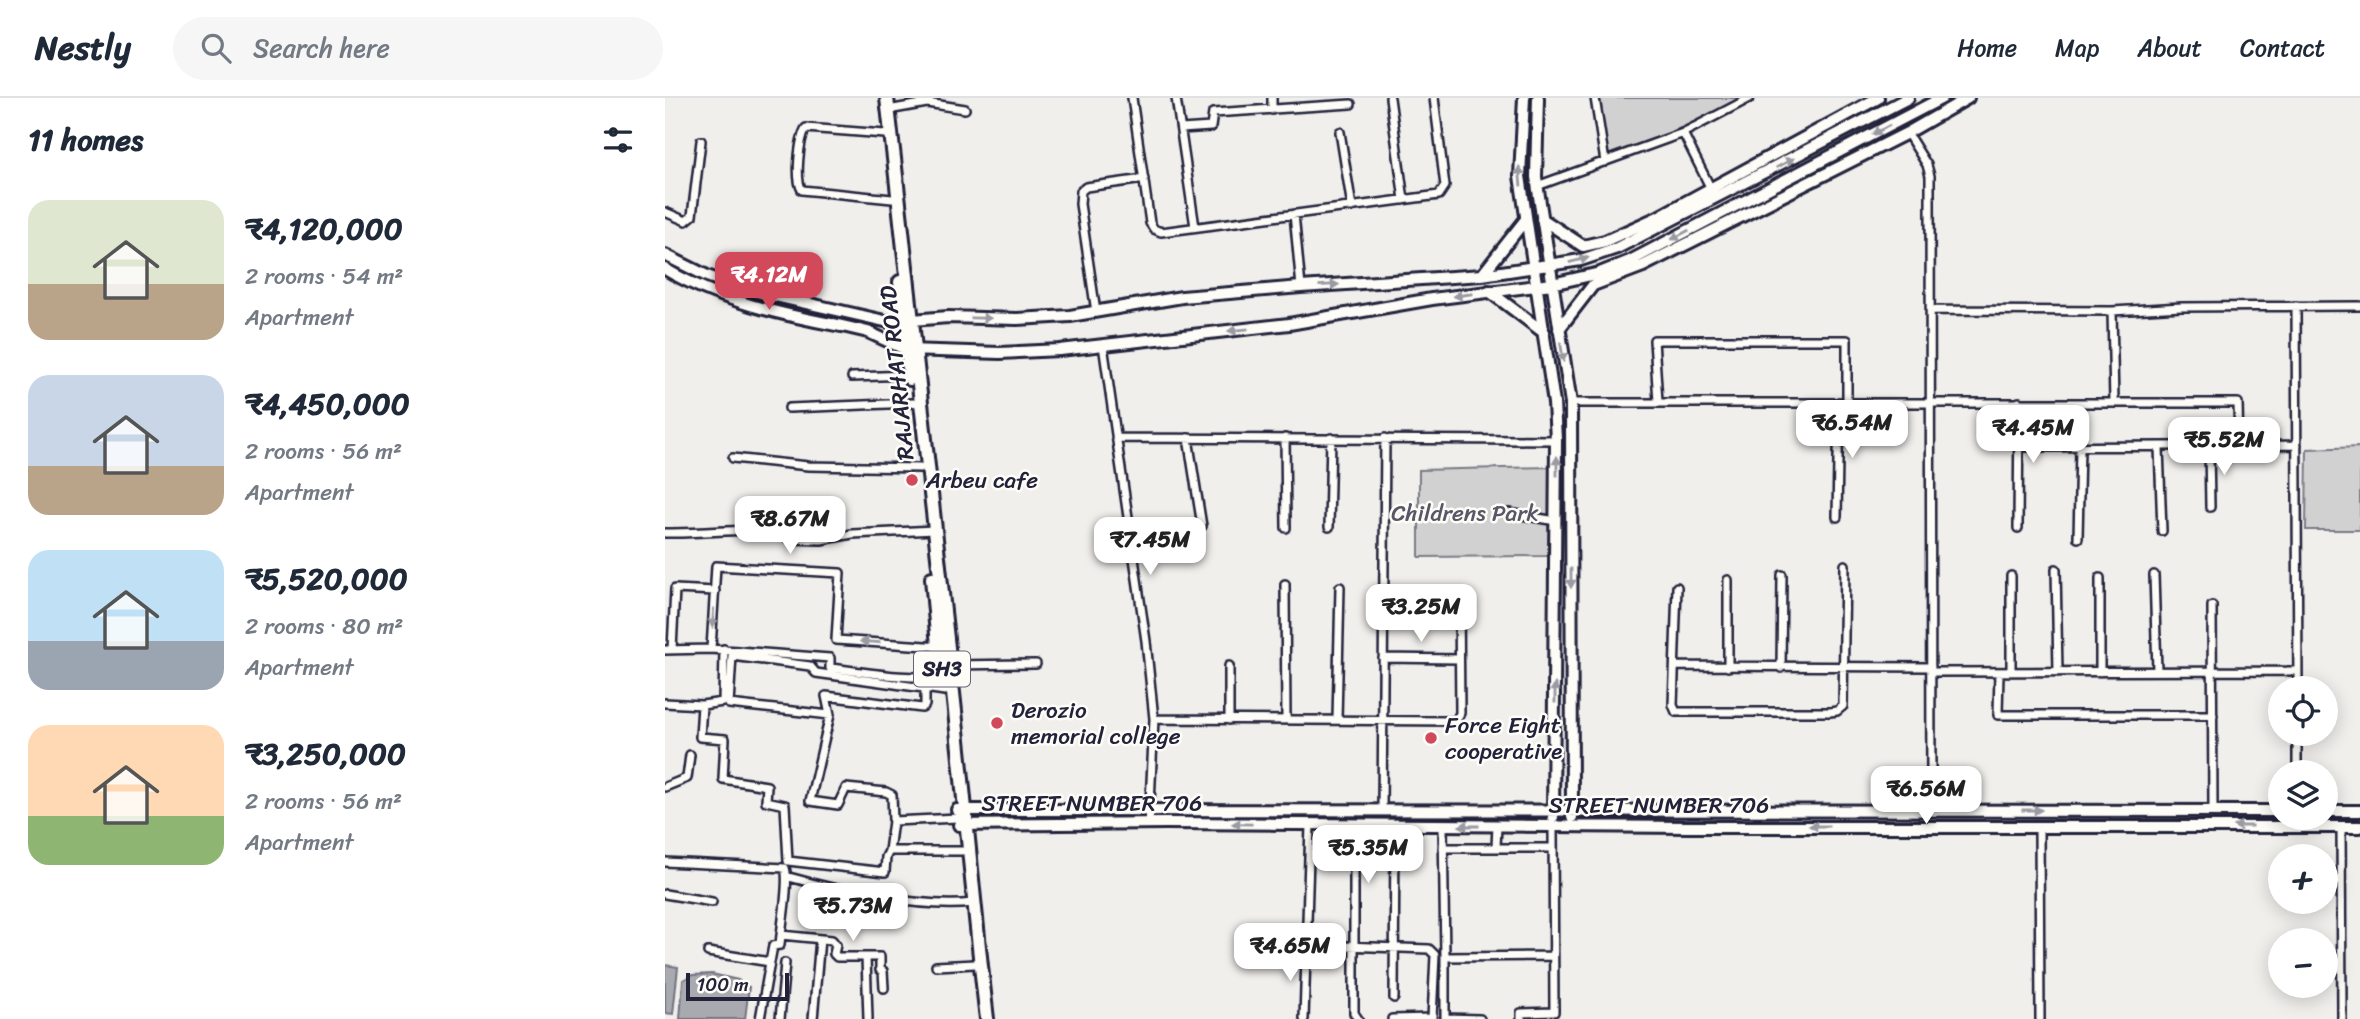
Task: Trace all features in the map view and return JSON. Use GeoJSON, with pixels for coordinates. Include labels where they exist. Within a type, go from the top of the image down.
{"type":"FeatureCollection","features":[{"type":"Feature","properties":{"kind":"main road","name":"RAJARHAT ROAD"},"geometry":{"type":"LineString","coordinates":[[886,102],[885,134],[909,320]]}},
{"type":"Feature","properties":{"kind":"main road","name":"RAJARHAT ROAD"},"geometry":{"type":"LineString","coordinates":[[886,102],[981,1019]]}},
{"type":"Feature","properties":{"kind":"main road","name":"RAJARHAT ROAD"},"geometry":{"type":"LineString","coordinates":[[911,350],[910,375],[920,468],[931,530]]}},
{"type":"Feature","properties":{"kind":"main road","name":"RAJARHAT ROAD"},"geometry":{"type":"LineString","coordinates":[[947,671],[945,691],[987,1019]]}},
{"type":"Feature","properties":{"kind":"street"},"geometry":{"type":"LineString","coordinates":[[1132,98],[1150,223],[1154,229],[1161,232],[1439,195],[1445,186],[1434,98]]}},
{"type":"Feature","properties":{"kind":"street"},"geometry":{"type":"LineString","coordinates":[[1176,98],[1195,227]]}},
{"type":"Feature","properties":{"kind":"street"},"geometry":{"type":"LineString","coordinates":[[1272,98],[1272,110]]}},
{"type":"Feature","properties":{"kind":"street"},"geometry":{"type":"LineString","coordinates":[[1390,98],[1404,200]]}},
{"type":"Feature","properties":{"kind":"street"},"geometry":{"type":"LineString","coordinates":[[1521,1019],[1521,1013],[1554,1012],[1552,848],[1556,521],[1554,403],[1519,167],[1524,98]]}},
{"type":"Feature","properties":{"kind":"street"},"geometry":{"type":"LineString","coordinates":[[1538,98],[1535,165],[1537,186],[1571,403],[1572,826]]}},
{"type":"Feature","properties":{"kind":"street"},"geometry":{"type":"LineString","coordinates":[[1595,98],[1605,162]]}},
{"type":"Feature","properties":{"kind":"street"},"geometry":{"type":"LineString","coordinates":[[1537,186],[1683,133],[1750,98]]}},
{"type":"Feature","properties":{"kind":"street"},"geometry":{"type":"LineString","coordinates":[[1542,219],[1587,247],[1633,230],[1878,98]]}},
{"type":"Feature","properties":{"kind":"street"},"geometry":{"type":"LineString","coordinates":[[665,255],[707,276],[740,288],[889,323],[948,317],[1017,319],[1070,316],[1182,297],[1482,275],[1581,260],[1617,248],[1908,98]]}},
{"type":"Feature","properties":{"kind":"street"},"geometry":{"type":"LineString","coordinates":[[665,269],[686,281],[754,305],[803,319],[876,330],[911,350],[1000,352],[1103,345],[1289,324],[1489,291],[1552,284],[1600,273],[1630,261],[1942,98]]}},
{"type":"Feature","properties":{"kind":"street"},"geometry":{"type":"LineString","coordinates":[[1559,329],[1593,285],[1643,267],[1968,98]]}},
{"type":"Feature","properties":{"kind":"street"},"geometry":{"type":"LineString","coordinates":[[886,102],[926,103],[965,109]]}},
{"type":"Feature","properties":{"kind":"street"},"geometry":{"type":"LineString","coordinates":[[1181,129],[1211,127],[1213,113],[1351,104]]}},
{"type":"Feature","properties":{"kind":"street"},"geometry":{"type":"LineString","coordinates":[[885,134],[806,128],[802,135],[798,181],[802,190],[892,198]]}},
{"type":"Feature","properties":{"kind":"street"},"geometry":{"type":"LineString","coordinates":[[1340,132],[1352,207]]}},
{"type":"Feature","properties":{"kind":"street"},"geometry":{"type":"LineString","coordinates":[[1907,132],[1923,157],[1930,176],[1931,810]]}},
{"type":"Feature","properties":{"kind":"street"},"geometry":{"type":"LineString","coordinates":[[1683,133],[1711,189]]}},
{"type":"Feature","properties":{"kind":"street"},"geometry":{"type":"LineString","coordinates":[[665,212],[686,220],[692,216],[701,141]]}},
{"type":"Feature","properties":{"kind":"street"},"geometry":{"type":"LineString","coordinates":[[1742,185],[1748,169]]}},
{"type":"Feature","properties":{"kind":"street"},"geometry":{"type":"LineString","coordinates":[[1096,312],[1080,204],[1081,191],[1086,187],[1144,179]]}},
{"type":"Feature","properties":{"kind":"street"},"geometry":{"type":"LineString","coordinates":[[1755,210],[1762,192]]}},
{"type":"Feature","properties":{"kind":"street"},"geometry":{"type":"LineString","coordinates":[[1294,214],[1301,287]]}},
{"type":"Feature","properties":{"kind":"street"},"geometry":{"type":"LineString","coordinates":[[1482,275],[1526,219]]}},
{"type":"Feature","properties":{"kind":"street"},"geometry":{"type":"LineString","coordinates":[[1489,291],[1542,331]]}},
{"type":"Feature","properties":{"kind":"street"},"geometry":{"type":"LineString","coordinates":[[2296,306],[2298,676]]}},
{"type":"Feature","properties":{"kind":"street"},"geometry":{"type":"LineString","coordinates":[[1931,310],[2112,312],[2182,307],[2360,306]]}},
{"type":"Feature","properties":{"kind":"street"},"geometry":{"type":"LineString","coordinates":[[2112,312],[2114,402]]}},
{"type":"Feature","properties":{"kind":"street"},"geometry":{"type":"LineString","coordinates":[[1658,402],[1654,341],[1847,340],[1837,517]]}},
{"type":"Feature","properties":{"kind":"street"},"geometry":{"type":"LineString","coordinates":[[1103,345],[1146,641],[1154,719],[1149,824]]}},
{"type":"Feature","properties":{"kind":"street"},"geometry":{"type":"LineString","coordinates":[[852,377],[910,375]]}},
{"type":"Feature","properties":{"kind":"street"},"geometry":{"type":"LineString","coordinates":[[789,408],[913,402]]}},
{"type":"Feature","properties":{"kind":"street"},"geometry":{"type":"LineString","coordinates":[[2018,527],[2019,402]]}},
{"type":"Feature","properties":{"kind":"street"},"geometry":{"type":"LineString","coordinates":[[1571,403],[2238,403],[2239,447]]}},
{"type":"Feature","properties":{"kind":"street"},"geometry":{"type":"LineString","coordinates":[[1116,438],[1556,440]]}},
{"type":"Feature","properties":{"kind":"street"},"geometry":{"type":"LineString","coordinates":[[1188,438],[1202,526]]}},
{"type":"Feature","properties":{"kind":"street"},"geometry":{"type":"LineString","coordinates":[[1285,438],[1286,528]]}},
{"type":"Feature","properties":{"kind":"street"},"geometry":{"type":"LineString","coordinates":[[1329,527],[1331,438]]}},
{"type":"Feature","properties":{"kind":"street"},"geometry":{"type":"LineString","coordinates":[[1381,811],[1385,439]]}},
{"type":"Feature","properties":{"kind":"street"},"geometry":{"type":"LineString","coordinates":[[2019,447],[2297,445]]}},
{"type":"Feature","properties":{"kind":"street"},"geometry":{"type":"LineString","coordinates":[[2159,447],[2162,531]]}},
{"type":"Feature","properties":{"kind":"street"},"geometry":{"type":"LineString","coordinates":[[2209,447],[2210,507]]}},
{"type":"Feature","properties":{"kind":"street"},"geometry":{"type":"LineString","coordinates":[[2078,538],[2080,448]]}},
{"type":"Feature","properties":{"kind":"street"},"geometry":{"type":"LineString","coordinates":[[733,458],[808,466],[920,468]]}},
{"type":"Feature","properties":{"kind":"street"},"geometry":{"type":"LineString","coordinates":[[1509,513],[1556,521]]}},
{"type":"Feature","properties":{"kind":"street"},"geometry":{"type":"LineString","coordinates":[[665,533],[694,534],[720,530],[768,529],[781,530],[789,539],[821,540],[852,534],[931,530]]}},
{"type":"Feature","properties":{"kind":"street"},"geometry":{"type":"LineString","coordinates":[[1678,587],[1674,705],[1676,712],[1837,711],[1843,706],[1845,565]]}},
{"type":"Feature","properties":{"kind":"street"},"geometry":{"type":"LineString","coordinates":[[711,649],[716,566],[840,573],[836,640],[830,668],[912,677],[947,671],[1036,664]]}},
{"type":"Feature","properties":{"kind":"street"},"geometry":{"type":"LineString","coordinates":[[2056,569],[2058,672]]}},
{"type":"Feature","properties":{"kind":"street"},"geometry":{"type":"LineString","coordinates":[[1781,668],[1782,575]]}},
{"type":"Feature","properties":{"kind":"street"},"geometry":{"type":"LineString","coordinates":[[2154,575],[2157,671]]}},
{"type":"Feature","properties":{"kind":"street"},"geometry":{"type":"LineString","coordinates":[[2011,576],[2011,672]]}},
{"type":"Feature","properties":{"kind":"street"},"geometry":{"type":"LineString","coordinates":[[2100,578],[2100,672]]}},
{"type":"Feature","properties":{"kind":"street"},"geometry":{"type":"LineString","coordinates":[[1728,580],[1728,667]]}},
{"type":"Feature","properties":{"kind":"street"},"geometry":{"type":"LineString","coordinates":[[1285,584],[1286,720]]}},
{"type":"Feature","properties":{"kind":"street"},"geometry":{"type":"LineString","coordinates":[[1337,720],[1340,587]]}},
{"type":"Feature","properties":{"kind":"street"},"geometry":{"type":"LineString","coordinates":[[665,588],[715,591]]}},
{"type":"Feature","properties":{"kind":"street"},"geometry":{"type":"LineString","coordinates":[[675,589],[668,650],[724,649],[830,658]]}},
{"type":"Feature","properties":{"kind":"street"},"geometry":{"type":"LineString","coordinates":[[1154,719],[1456,721],[1460,713],[1459,598],[1384,594]]}},
{"type":"Feature","properties":{"kind":"street"},"geometry":{"type":"LineString","coordinates":[[2212,606],[2213,811]]}},
{"type":"Feature","properties":{"kind":"street"},"geometry":{"type":"LineString","coordinates":[[836,640],[943,648]]}},
{"type":"Feature","properties":{"kind":"street"},"geometry":{"type":"LineString","coordinates":[[665,703],[702,705],[723,702],[724,649]]}},
{"type":"Feature","properties":{"kind":"street"},"geometry":{"type":"LineString","coordinates":[[830,715],[729,704],[732,656],[810,666],[816,673],[945,691]]}},
{"type":"Feature","properties":{"kind":"street"},"geometry":{"type":"LineString","coordinates":[[1383,658],[1459,659]]}},
{"type":"Feature","properties":{"kind":"street"},"geometry":{"type":"LineString","coordinates":[[1229,666],[1229,720]]}},
{"type":"Feature","properties":{"kind":"street"},"geometry":{"type":"LineString","coordinates":[[1676,666],[1999,672],[2298,671]]}},
{"type":"Feature","properties":{"kind":"street"},"geometry":{"type":"LineString","coordinates":[[1999,672],[1998,715],[2213,715]]}},
{"type":"Feature","properties":{"kind":"street"},"geometry":{"type":"LineString","coordinates":[[665,862],[786,865],[885,872],[885,857],[889,851],[893,821],[892,795],[886,792],[846,789],[838,805],[810,801],[830,715],[826,696],[922,708],[925,705],[925,689]]}},
{"type":"Feature","properties":{"kind":"street"},"geometry":{"type":"LineString","coordinates":[[702,705],[701,737],[725,739],[723,779],[767,786],[767,801],[785,805],[786,865],[789,877],[783,906],[780,945],[773,946],[760,1019]]}},
{"type":"Feature","properties":{"kind":"street"},"geometry":{"type":"LineString","coordinates":[[665,788],[687,778],[690,755]]}},
{"type":"Feature","properties":{"kind":"street"},"geometry":{"type":"LineString","coordinates":[[893,821],[1150,811],[2268,811]]}},
{"type":"Feature","properties":{"kind":"street"},"geometry":{"type":"LineString","coordinates":[[2338,811],[2360,811]]}},
{"type":"Feature","properties":{"kind":"street","name":"STREET NUMBER 706"},"geometry":{"type":"LineString","coordinates":[[961,817],[1149,824],[1553,827],[2039,827],[2268,823]]}},
{"type":"Feature","properties":{"kind":"street"},"geometry":{"type":"LineString","coordinates":[[1304,1019],[1310,825]]}},
{"type":"Feature","properties":{"kind":"street"},"geometry":{"type":"LineString","coordinates":[[1354,825],[1354,1013],[1358,1019]]}},
{"type":"Feature","properties":{"kind":"street"},"geometry":{"type":"LineString","coordinates":[[1394,998],[1395,825]]}},
{"type":"Feature","properties":{"kind":"street"},"geometry":{"type":"LineString","coordinates":[[1443,826],[1445,1018],[1480,1019]]}},
{"type":"Feature","properties":{"kind":"street"},"geometry":{"type":"LineString","coordinates":[[1496,847],[1497,826]]}},
{"type":"Feature","properties":{"kind":"street"},"geometry":{"type":"LineString","coordinates":[[2039,827],[2040,1019]]}},
{"type":"Feature","properties":{"kind":"street","name":"STREET NUMBER 706"},"geometry":{"type":"LineString","coordinates":[[2338,827],[2360,827]]}},
{"type":"Feature","properties":{"kind":"street"},"geometry":{"type":"LineString","coordinates":[[2341,827],[2342,1019]]}},
{"type":"Feature","properties":{"kind":"street"},"geometry":{"type":"LineString","coordinates":[[1443,848],[1552,848]]}},
{"type":"Feature","properties":{"kind":"street"},"geometry":{"type":"LineString","coordinates":[[889,851],[962,850]]}},
{"type":"Feature","properties":{"kind":"street"},"geometry":{"type":"LineString","coordinates":[[789,877],[818,885],[894,898],[940,904],[971,903]]}},
{"type":"Feature","properties":{"kind":"street"},"geometry":{"type":"LineString","coordinates":[[665,894],[712,902]]}},
{"type":"Feature","properties":{"kind":"street"},"geometry":{"type":"LineString","coordinates":[[781,935],[835,942],[834,954],[837,957],[880,957],[884,988]]}},
{"type":"Feature","properties":{"kind":"street"},"geometry":{"type":"LineString","coordinates":[[813,1019],[820,939]]}},
{"type":"Feature","properties":{"kind":"street"},"geometry":{"type":"LineString","coordinates":[[1315,945],[1429,949],[1435,955],[1432,1018],[1392,1019]]}},
{"type":"Feature","properties":{"kind":"street"},"geometry":{"type":"LineString","coordinates":[[708,952],[770,962]]}},
{"type":"Feature","properties":{"kind":"street"},"geometry":{"type":"LineString","coordinates":[[1444,957],[1553,956]]}},
{"type":"Feature","properties":{"kind":"street"},"geometry":{"type":"LineString","coordinates":[[866,957],[867,1019]]}},
{"type":"Feature","properties":{"kind":"street"},"geometry":{"type":"LineString","coordinates":[[780,1019],[785,963]]}},
{"type":"Feature","properties":{"kind":"street"},"geometry":{"type":"LineString","coordinates":[[936,966],[975,964]]}},
{"type":"Feature","properties":{"kind":"green space"},"geometry":{"type":"Polygon","coordinates":[[[1595,98],[1747,98],[1605,162],[1595,98]]]}},
{"type":"Feature","properties":{"kind":"green space"},"geometry":{"type":"Polygon","coordinates":[[[2360,447],[2360,530],[2306,530],[2307,449],[2360,447]]]}},
{"type":"Feature","properties":{"kind":"green space","name":"Childrens Park"},"geometry":{"type":"Polygon","coordinates":[[[1550,467],[1548,556],[1419,557],[1419,470],[1550,467]]]}},
{"type":"Feature","properties":{"kind":"shaded area"},"geometry":{"type":"Polygon","coordinates":[[[665,965],[678,967],[673,1014],[665,1013],[665,965]]]}},
{"type":"Feature","properties":{"kind":"shaded area"},"geometry":{"type":"Polygon","coordinates":[[[712,974],[738,980],[749,987],[745,1019],[680,1019],[683,980],[692,975],[712,974]]]}},
{"type":"Feature","properties":{"kind":"place","name":"Arbeu cafe"},"geometry":{"type":"Point","coordinates":[912,480]}},
{"type":"Feature","properties":{"kind":"place","name":"Derozio memorial college"},"geometry":{"type":"Point","coordinates":[997,723]}},
{"type":"Feature","properties":{"kind":"place","name":"Force Eight cooperative"},"geometry":{"type":"Point","coordinates":[1431,738]}}]}
